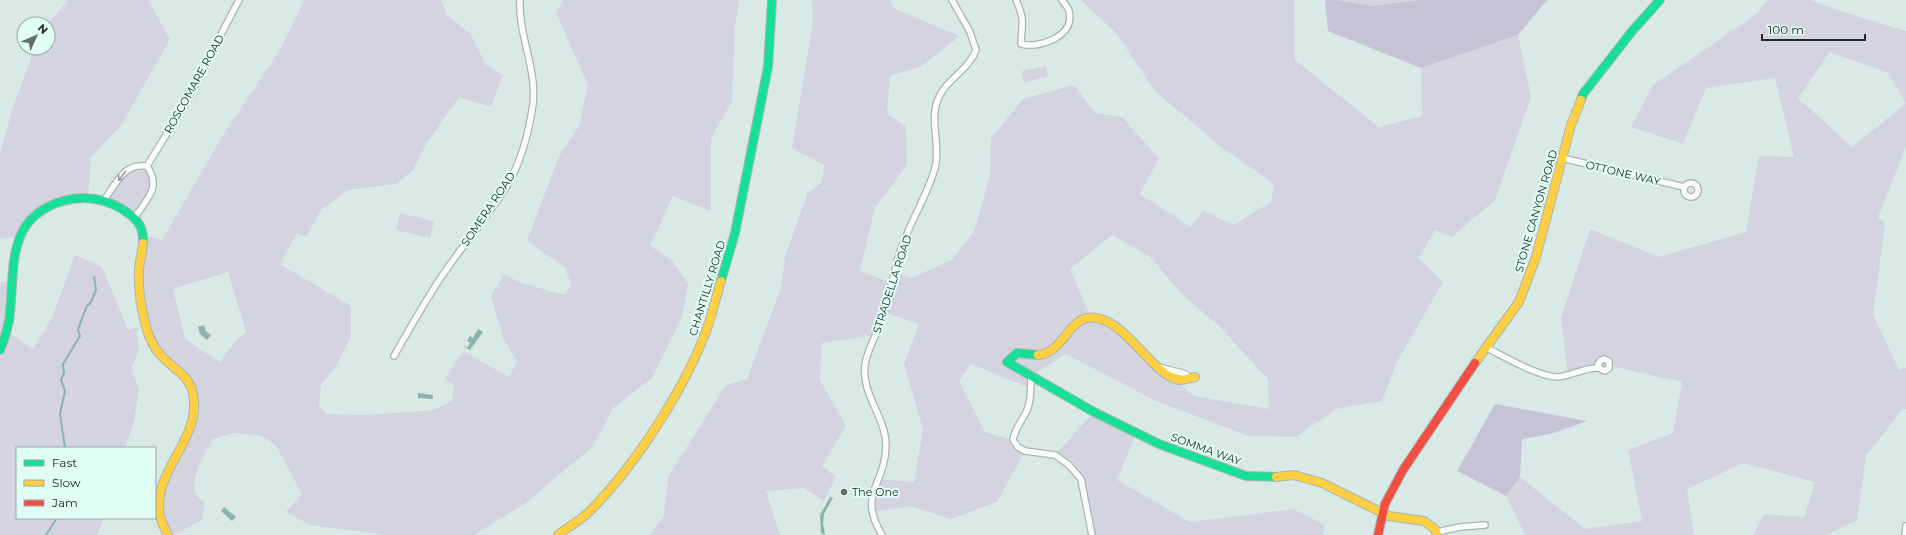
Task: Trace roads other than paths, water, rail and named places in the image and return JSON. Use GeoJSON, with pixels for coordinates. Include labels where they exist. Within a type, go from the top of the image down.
{"type":"FeatureCollection","features":[{"type":"Feature","properties":{"kind":"street","name":"ROSCOMARE ROAD"},"geometry":{"type":"LineString","coordinates":[[147,166],[186,104],[239,0]]}},
{"type":"Feature","properties":{"kind":"street","name":"SOMERA ROAD"},"geometry":{"type":"LineString","coordinates":[[394,356],[443,274],[506,187],[519,159],[528,133],[533,97],[533,77],[519,14],[520,0]]}},
{"type":"Feature","properties":{"kind":"street","name":"CHANTILLY ROAD"},"geometry":{"type":"LineString","coordinates":[[558,535],[589,512],[622,473],[685,379],[704,338],[735,233],[764,90],[768,67],[772,0]]}},
{"type":"Feature","properties":{"kind":"street","name":"STRADELLA ROAD"},"geometry":{"type":"LineString","coordinates":[[882,535],[875,523],[871,501],[882,469],[886,444],[880,420],[866,385],[865,365],[881,322],[900,251],[936,163],[935,106],[938,96],[970,63],[976,50],[970,32],[952,0]]}},
{"type":"Feature","properties":{"kind":"street"},"geometry":{"type":"LineString","coordinates":[[1016,0],[1021,11],[1024,25],[1021,44],[1029,46],[1052,41],[1064,32],[1068,23],[1069,10],[1062,0]]}},
{"type":"Feature","properties":{"kind":"street","name":"STONE CANYON ROAD"},"geometry":{"type":"LineString","coordinates":[[1378,535],[1382,512],[1391,491],[1470,370],[1519,302],[1536,257],[1571,125],[1583,94],[1633,30],[1660,0]]}},
{"type":"Feature","properties":{"kind":"street","name":"OTTONE WAY"},"geometry":{"type":"LineString","coordinates":[[1562,158],[1684,187]]}},
{"type":"Feature","properties":{"kind":"street"},"geometry":{"type":"LineString","coordinates":[[104,200],[130,167],[138,165],[147,166],[153,174],[154,183],[152,191],[135,217]]}},
{"type":"Feature","properties":{"kind":"street"},"geometry":{"type":"LineString","coordinates":[[0,350],[7,331],[14,250],[26,226],[36,214],[59,202],[73,199],[104,200],[135,217],[144,236],[139,272],[146,324],[151,341],[160,354],[185,375],[194,394],[194,404],[190,427],[185,441],[165,476],[159,495],[158,513],[168,535]]}},
{"type":"Feature","properties":{"kind":"street","name":"SOMMA WAY"},"geometry":{"type":"LineString","coordinates":[[1192,377],[1184,380],[1178,379],[1163,371],[1147,358],[1120,329],[1107,319],[1099,317],[1085,319],[1076,324],[1058,346],[1047,354],[1018,351],[1013,353],[1007,362],[1126,430],[1159,444],[1246,476],[1271,478],[1294,475],[1322,483],[1382,512],[1401,518],[1415,518],[1424,521],[1435,528],[1437,534]]}},
{"type":"Feature","properties":{"kind":"street"},"geometry":{"type":"LineString","coordinates":[[1487,348],[1516,363],[1549,376],[1558,377],[1599,368]]}},
{"type":"Feature","properties":{"kind":"street"},"geometry":{"type":"LineString","coordinates":[[1031,376],[1032,389],[1028,408],[1018,424],[1013,440],[1018,447],[1025,451],[1055,455],[1069,465],[1081,479],[1092,535]]}},
{"type":"Feature","properties":{"kind":"street"},"geometry":{"type":"LineString","coordinates":[[1437,534],[1460,527],[1485,525]]}},
{"type":"Feature","properties":{"kind":"street"},"geometry":{"type":"LineString","coordinates":[[1905,535],[1906,526]]}},
{"type":"Feature","properties":{"kind":"waterway"},"geometry":{"type":"LineString","coordinates":[[65,447],[60,414],[65,391],[61,380],[64,373],[63,364],[80,336],[78,330],[81,321],[96,290],[94,277]]}},
{"type":"Feature","properties":{"kind":"waterway"},"geometry":{"type":"LineString","coordinates":[[46,535],[56,519]]}},
{"type":"Feature","properties":{"kind":"place","name":"The One"},"geometry":{"type":"Point","coordinates":[844,492]}}]}
